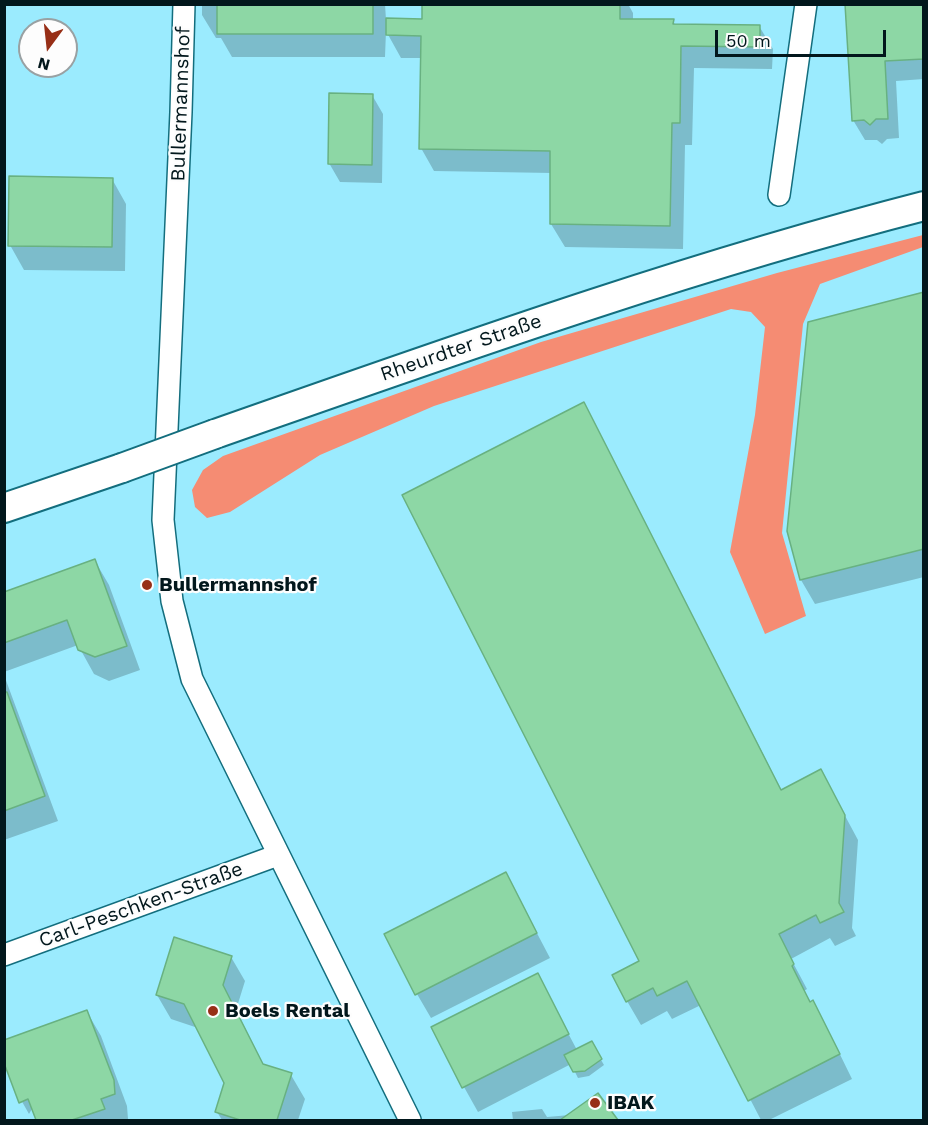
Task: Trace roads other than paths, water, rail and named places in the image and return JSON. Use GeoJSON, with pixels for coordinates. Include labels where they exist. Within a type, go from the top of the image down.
{"type":"FeatureCollection","features":[{"type":"Feature","properties":{"kind":"main road","name":"Rheurdter Straße"},"geometry":{"type":"LineString","coordinates":[[4,508],[558,314],[840,227],[924,206]]}},
{"type":"Feature","properties":{"kind":"street","name":"Bullermannshof"},"geometry":{"type":"LineString","coordinates":[[184,4],[163,520],[172,601],[192,679],[410,1120]]}},
{"type":"Feature","properties":{"kind":"street"},"geometry":{"type":"LineString","coordinates":[[779,195],[807,4]]}},
{"type":"Feature","properties":{"kind":"street","name":"Carl-Peschken-Straße"},"geometry":{"type":"LineString","coordinates":[[4,956],[278,855]]}},
{"type":"Feature","properties":{"kind":"place","name":"Bullermannshof"},"geometry":{"type":"Point","coordinates":[147,585]}},
{"type":"Feature","properties":{"kind":"place","name":"Boels Rental"},"geometry":{"type":"Point","coordinates":[213,1011]}},
{"type":"Feature","properties":{"kind":"place","name":"IBAK"},"geometry":{"type":"Point","coordinates":[595,1103]}}]}
